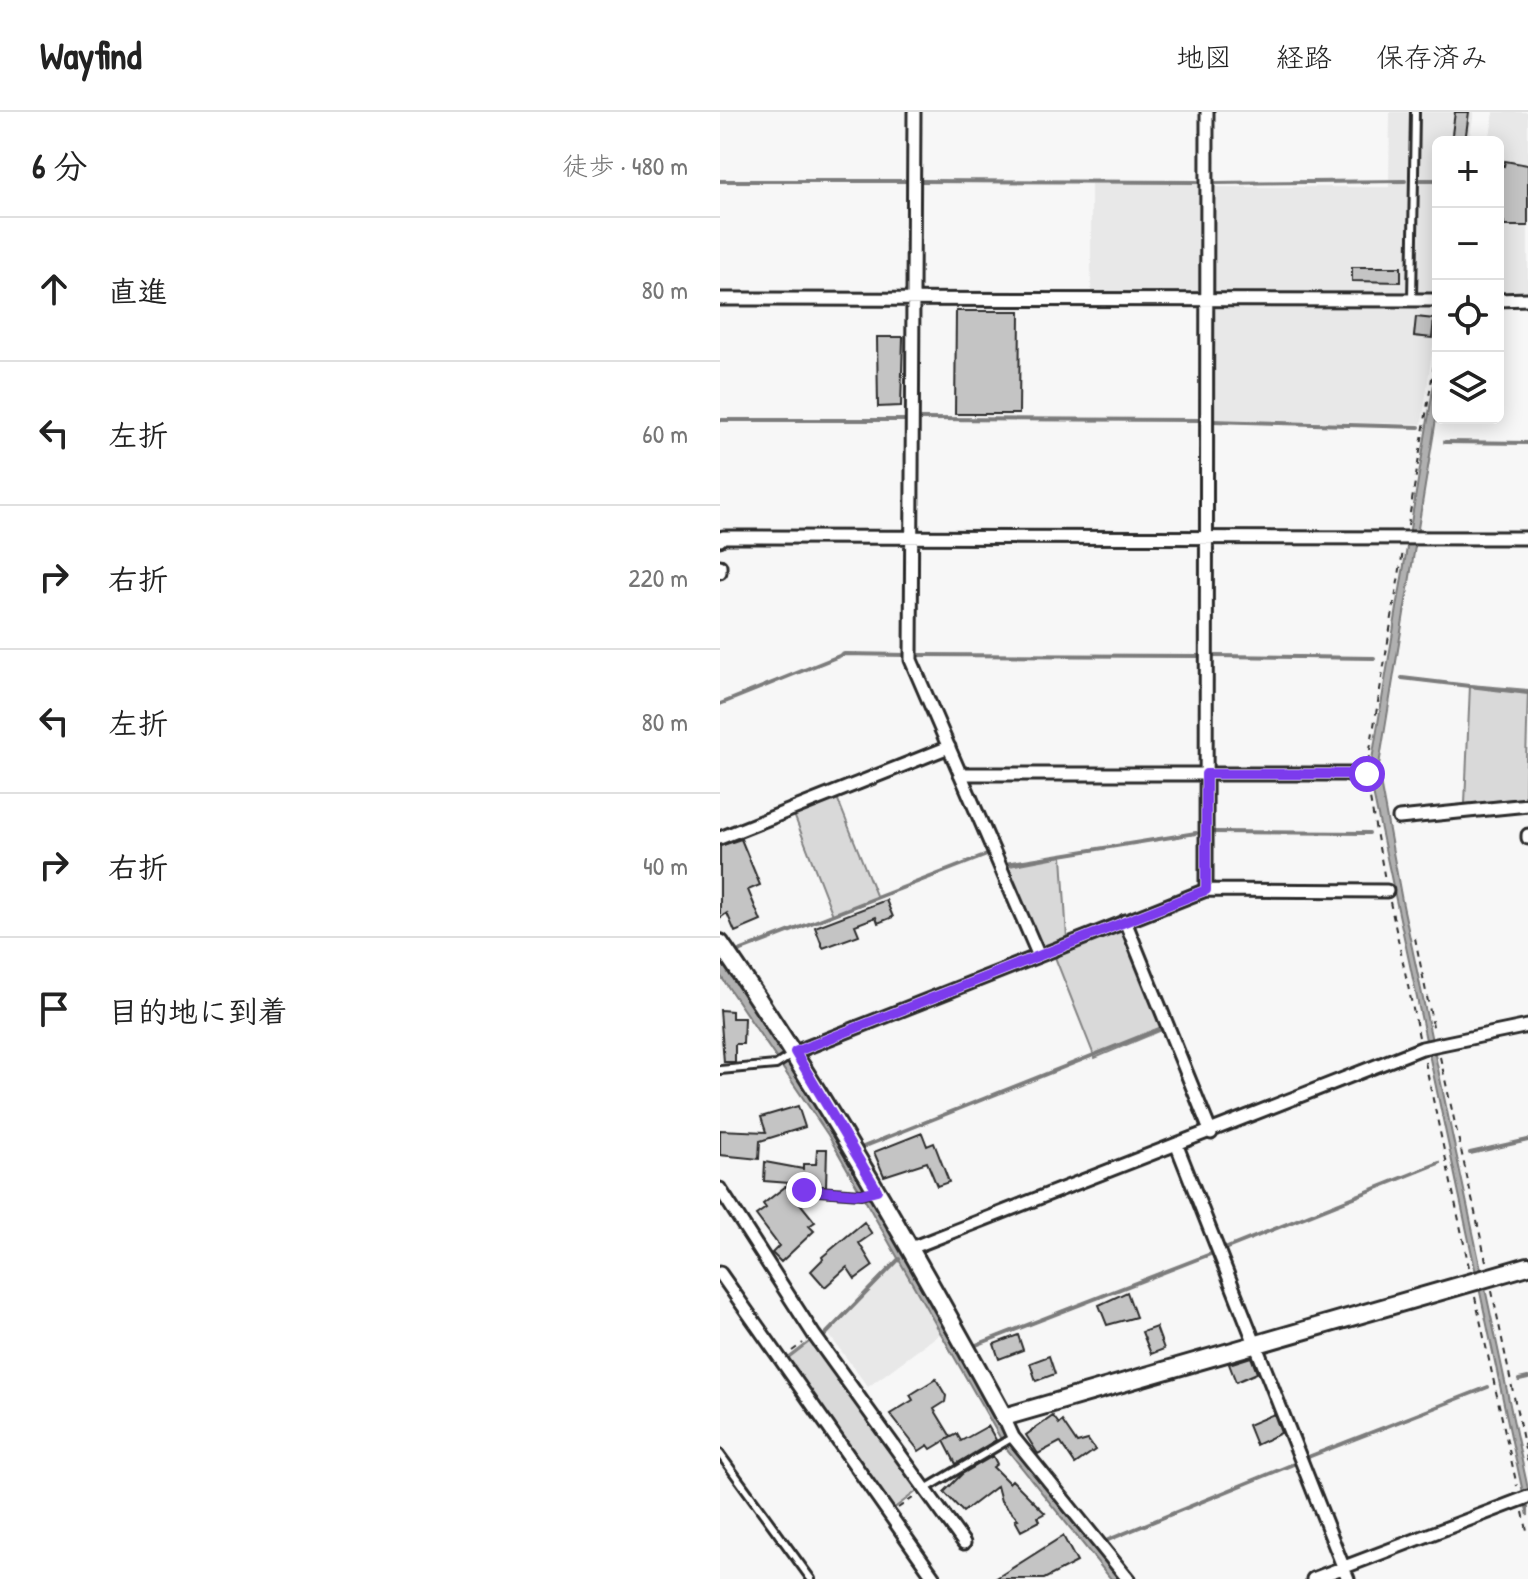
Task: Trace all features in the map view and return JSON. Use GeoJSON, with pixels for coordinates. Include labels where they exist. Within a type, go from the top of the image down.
{"type":"FeatureCollection","features":[{"type":"Feature","properties":{"kind":"street"},"geometry":{"type":"LineString","coordinates":[[914,112],[911,660],[1038,954]]}},
{"type":"Feature","properties":{"kind":"street"},"geometry":{"type":"LineString","coordinates":[[1206,890],[1207,112]]}},
{"type":"Feature","properties":{"kind":"street"},"geometry":{"type":"LineString","coordinates":[[720,299],[1432,300]]}},
{"type":"Feature","properties":{"kind":"street"},"geometry":{"type":"LineString","coordinates":[[1504,300],[1528,299]]}},
{"type":"Feature","properties":{"kind":"street"},"geometry":{"type":"LineString","coordinates":[[720,540],[723,537],[911,536],[1528,538]]}},
{"type":"Feature","properties":{"kind":"street"},"geometry":{"type":"LineString","coordinates":[[720,566],[720,572]]}},
{"type":"Feature","properties":{"kind":"street"},"geometry":{"type":"LineString","coordinates":[[720,838],[949,747]]}},
{"type":"Feature","properties":{"kind":"street"},"geometry":{"type":"LineString","coordinates":[[960,774],[1367,774]]}},
{"type":"Feature","properties":{"kind":"street"},"geometry":{"type":"LineString","coordinates":[[1399,818],[1528,805]]}},
{"type":"Feature","properties":{"kind":"street"},"geometry":{"type":"LineString","coordinates":[[795,1052],[1206,890],[1387,891]]}},
{"type":"Feature","properties":{"kind":"street"},"geometry":{"type":"LineString","coordinates":[[1125,921],[1211,1133]]}},
{"type":"Feature","properties":{"kind":"street"},"geometry":{"type":"LineString","coordinates":[[720,943],[795,1052],[869,1192],[911,1248],[1004,1417],[1011,1438],[1128,1579]]}},
{"type":"Feature","properties":{"kind":"street"},"geometry":{"type":"LineString","coordinates":[[911,1248],[1430,1046],[1528,1026]]}},
{"type":"Feature","properties":{"kind":"street"},"geometry":{"type":"LineString","coordinates":[[1177,1146],[1346,1573]]}},
{"type":"Feature","properties":{"kind":"street"},"geometry":{"type":"LineString","coordinates":[[720,1189],[814,1335],[964,1543]]}},
{"type":"Feature","properties":{"kind":"street"},"geometry":{"type":"LineString","coordinates":[[1004,1417],[1528,1266]]}},
{"type":"Feature","properties":{"kind":"street"},"geometry":{"type":"LineString","coordinates":[[720,1273],[935,1579]]}},
{"type":"Feature","properties":{"kind":"street"},"geometry":{"type":"LineString","coordinates":[[1313,1579],[1346,1573],[1524,1498]]}},
{"type":"Feature","properties":{"kind":"lane"},"geometry":{"type":"LineString","coordinates":[[1412,300],[1415,112]]}},
{"type":"Feature","properties":{"kind":"lane"},"geometry":{"type":"LineString","coordinates":[[720,1070],[776,1065],[795,1052]]}},
{"type":"Feature","properties":{"kind":"lane"},"geometry":{"type":"LineString","coordinates":[[804,1190],[869,1192]]}},
{"type":"Feature","properties":{"kind":"lane"},"geometry":{"type":"LineString","coordinates":[[927,1488],[1011,1438]]}},
{"type":"Feature","properties":{"kind":"lane"},"geometry":{"type":"LineString","coordinates":[[720,1454],[811,1579]]}},
{"type":"Feature","properties":{"kind":"path"},"geometry":{"type":"LineString","coordinates":[[1436,352],[1367,774],[1387,891],[1489,1277],[1528,1464]]}},
{"type":"Feature","properties":{"kind":"path"},"geometry":{"type":"LineString","coordinates":[[1415,938],[1430,1046],[1472,1282],[1524,1498],[1528,1535]]}},
{"type":"Feature","properties":{"kind":"path"},"geometry":{"type":"LineString","coordinates":[[780,1360],[814,1335]]}},
{"type":"Feature","properties":{"kind":"path"},"geometry":{"type":"LineString","coordinates":[[888,1515],[927,1488]]}},
{"type":"Feature","properties":{"kind":"shaded area"},"geometry":{"type":"Polygon","coordinates":[[[1390,112],[1474,112],[1470,136],[1432,136],[1432,295],[1217,294],[1212,289],[1213,187],[1389,187],[1390,112]]]}},
{"type":"Feature","properties":{"kind":"shaded area"},"geometry":{"type":"Polygon","coordinates":[[[1494,112],[1528,112],[1528,296],[1504,296],[1504,136],[1490,136],[1494,112]]]}},
{"type":"Feature","properties":{"kind":"shaded area"},"geometry":{"type":"Polygon","coordinates":[[[1091,184],[1200,184],[1201,288],[1193,295],[1091,295],[1091,184]]]}},
{"type":"Feature","properties":{"kind":"shaded area"},"geometry":{"type":"Polygon","coordinates":[[[1213,305],[1432,309],[1432,352],[1422,424],[1210,419],[1210,309],[1213,305]]]}},
{"type":"Feature","properties":{"kind":"shaded area"},"geometry":{"type":"Polygon","coordinates":[[[1432,395],[1432,424],[1435,424],[1378,771],[1402,901],[1528,1489],[1528,1516],[1372,788],[1372,760],[1432,395]]]}},
{"type":"Feature","properties":{"kind":"shaded area"},"geometry":{"type":"Polygon","coordinates":[[[1470,685],[1528,690],[1525,798],[1465,804],[1470,685]]]}},
{"type":"Feature","properties":{"kind":"shaded area"},"geometry":{"type":"Polygon","coordinates":[[[836,795],[877,898],[833,915],[793,812],[836,795]]]}},
{"type":"Feature","properties":{"kind":"shaded area"},"geometry":{"type":"Polygon","coordinates":[[[1062,856],[1067,939],[1040,949],[1004,867],[1062,856]]]}},
{"type":"Feature","properties":{"kind":"shaded area"},"geometry":{"type":"Polygon","coordinates":[[[1120,926],[1162,1030],[1095,1058],[1053,952],[1120,926]]]}},
{"type":"Feature","properties":{"kind":"shaded area"},"geometry":{"type":"Polygon","coordinates":[[[720,959],[824,1115],[1012,1447],[1119,1579],[1111,1579],[1006,1448],[828,1135],[720,975],[720,959]]]}},
{"type":"Feature","properties":{"kind":"shaded area"},"geometry":{"type":"Polygon","coordinates":[[[899,1259],[941,1333],[868,1387],[827,1332],[899,1259]]]}},
{"type":"Feature","properties":{"kind":"shaded area"},"geometry":{"type":"Polygon","coordinates":[[[813,1339],[921,1488],[893,1509],[787,1359],[813,1339]]]}},
{"type":"Feature","properties":{"kind":"building"},"geometry":{"type":"Polygon","coordinates":[[[1455,112],[1469,112],[1466,136],[1452,136],[1455,112]]]}},
{"type":"Feature","properties":{"kind":"building"},"geometry":{"type":"Polygon","coordinates":[[[1505,161],[1528,165],[1528,226],[1504,226],[1505,161]]]}},
{"type":"Feature","properties":{"kind":"building"},"geometry":{"type":"Polygon","coordinates":[[[1352,267],[1401,267],[1401,282],[1352,281],[1352,267]]]}},
{"type":"Feature","properties":{"kind":"building"},"geometry":{"type":"Polygon","coordinates":[[[956,311],[1020,311],[1019,414],[955,414],[956,311]]]}},
{"type":"Feature","properties":{"kind":"building"},"geometry":{"type":"Polygon","coordinates":[[[1416,317],[1432,319],[1432,338],[1414,336],[1416,317]]]}},
{"type":"Feature","properties":{"kind":"building"},"geometry":{"type":"Polygon","coordinates":[[[877,337],[903,337],[901,406],[878,407],[877,337]]]}},
{"type":"Feature","properties":{"kind":"building"},"geometry":{"type":"Polygon","coordinates":[[[741,839],[760,885],[748,890],[761,921],[735,932],[727,913],[720,918],[720,846],[741,839]]]}},
{"type":"Feature","properties":{"kind":"building"},"geometry":{"type":"Polygon","coordinates":[[[886,900],[893,917],[878,923],[876,917],[855,925],[859,935],[823,948],[815,927],[886,900]]]}},
{"type":"Feature","properties":{"kind":"building"},"geometry":{"type":"Polygon","coordinates":[[[720,1010],[732,1011],[732,1018],[744,1018],[743,1044],[735,1044],[735,1062],[724,1062],[720,1010]]]}},
{"type":"Feature","properties":{"kind":"building"},"geometry":{"type":"Polygon","coordinates":[[[798,1106],[805,1127],[760,1141],[759,1159],[720,1155],[720,1130],[766,1132],[761,1117],[798,1106]]]}},
{"type":"Feature","properties":{"kind":"building"},"geometry":{"type":"Polygon","coordinates":[[[922,1133],[927,1146],[934,1143],[949,1182],[937,1186],[927,1162],[884,1176],[874,1152],[922,1133]]]}},
{"type":"Feature","properties":{"kind":"building"},"geometry":{"type":"Polygon","coordinates":[[[817,1149],[827,1149],[826,1186],[786,1186],[790,1183],[764,1181],[765,1162],[803,1169],[803,1164],[816,1164],[817,1149]]]}},
{"type":"Feature","properties":{"kind":"building"},"geometry":{"type":"Polygon","coordinates":[[[786,1186],[815,1222],[809,1226],[814,1231],[781,1262],[772,1253],[779,1246],[756,1215],[766,1208],[763,1204],[786,1186]]]}},
{"type":"Feature","properties":{"kind":"building"},"geometry":{"type":"Polygon","coordinates":[[[864,1222],[872,1234],[859,1243],[873,1266],[855,1279],[847,1267],[825,1287],[811,1271],[822,1257],[864,1222]]]}},
{"type":"Feature","properties":{"kind":"building"},"geometry":{"type":"Polygon","coordinates":[[[1127,1292],[1136,1317],[1107,1325],[1099,1305],[1127,1292]]]}},
{"type":"Feature","properties":{"kind":"building"},"geometry":{"type":"Polygon","coordinates":[[[1156,1327],[1164,1349],[1151,1354],[1142,1332],[1156,1327]]]}},
{"type":"Feature","properties":{"kind":"building"},"geometry":{"type":"Polygon","coordinates":[[[1018,1335],[1023,1350],[999,1359],[994,1344],[1018,1335]]]}},
{"type":"Feature","properties":{"kind":"building"},"geometry":{"type":"Polygon","coordinates":[[[1049,1356],[1055,1374],[1036,1381],[1030,1363],[1049,1356]]]}},
{"type":"Feature","properties":{"kind":"building"},"geometry":{"type":"Polygon","coordinates":[[[1251,1357],[1257,1373],[1236,1382],[1229,1364],[1251,1357]]]}},
{"type":"Feature","properties":{"kind":"building"},"geometry":{"type":"Polygon","coordinates":[[[936,1379],[946,1396],[945,1402],[934,1409],[951,1437],[931,1449],[928,1445],[919,1451],[890,1414],[913,1400],[910,1395],[936,1379]]]}},
{"type":"Feature","properties":{"kind":"building"},"geometry":{"type":"Polygon","coordinates":[[[1274,1414],[1281,1433],[1256,1445],[1248,1425],[1274,1414]]]}},
{"type":"Feature","properties":{"kind":"building"},"geometry":{"type":"Polygon","coordinates":[[[1053,1416],[1059,1424],[1062,1421],[1077,1443],[1088,1440],[1095,1450],[1075,1464],[1060,1442],[1038,1454],[1026,1435],[1053,1416]]]}},
{"type":"Feature","properties":{"kind":"building"},"geometry":{"type":"Polygon","coordinates":[[[988,1426],[996,1440],[956,1464],[944,1441],[957,1434],[961,1441],[988,1426]]]}},
{"type":"Feature","properties":{"kind":"building"},"geometry":{"type":"Polygon","coordinates":[[[993,1456],[997,1464],[993,1467],[1009,1483],[1012,1480],[1045,1513],[1038,1517],[1040,1521],[1021,1531],[1015,1520],[1018,1519],[1001,1501],[997,1486],[963,1512],[944,1492],[962,1474],[993,1456]]]}},
{"type":"Feature","properties":{"kind":"building"},"geometry":{"type":"Polygon","coordinates":[[[1063,1536],[1077,1562],[1044,1579],[995,1579],[1063,1536]]]}},
{"type":"Feature","properties":{"kind":"waterway"},"geometry":{"type":"LineString","coordinates":[[1421,180],[1432,180]]}},
{"type":"Feature","properties":{"kind":"waterway"},"geometry":{"type":"LineString","coordinates":[[720,181],[908,181]]}},
{"type":"Feature","properties":{"kind":"waterway"},"geometry":{"type":"LineString","coordinates":[[919,181],[1197,182]]}},
{"type":"Feature","properties":{"kind":"waterway"},"geometry":{"type":"LineString","coordinates":[[1215,183],[1405,181]]}},
{"type":"Feature","properties":{"kind":"waterway"},"geometry":{"type":"LineString","coordinates":[[917,419],[1203,420]]}},
{"type":"Feature","properties":{"kind":"waterway"},"geometry":{"type":"LineString","coordinates":[[720,420],[908,420]]}},
{"type":"Feature","properties":{"kind":"waterway"},"geometry":{"type":"LineString","coordinates":[[1212,421],[1419,427]]}},
{"type":"Feature","properties":{"kind":"waterway"},"geometry":{"type":"LineString","coordinates":[[1445,442],[1528,443]]}},
{"type":"Feature","properties":{"kind":"waterway"},"geometry":{"type":"LineString","coordinates":[[720,704],[844,654],[906,655]]}},
{"type":"Feature","properties":{"kind":"waterway"},"geometry":{"type":"LineString","coordinates":[[914,655],[1200,656]]}},
{"type":"Feature","properties":{"kind":"waterway"},"geometry":{"type":"LineString","coordinates":[[1212,656],[1374,658]]}},
{"type":"Feature","properties":{"kind":"waterway"},"geometry":{"type":"LineString","coordinates":[[1402,678],[1528,693]]}},
{"type":"Feature","properties":{"kind":"waterway"},"geometry":{"type":"LineString","coordinates":[[1210,832],[1369,833]]}},
{"type":"Feature","properties":{"kind":"waterway"},"geometry":{"type":"LineString","coordinates":[[1005,864],[1196,833]]}},
{"type":"Feature","properties":{"kind":"waterway"},"geometry":{"type":"LineString","coordinates":[[739,951],[987,855]]}},
{"type":"Feature","properties":{"kind":"waterway"},"geometry":{"type":"LineString","coordinates":[[863,1147],[1164,1027]]}},
{"type":"Feature","properties":{"kind":"waterway"},"geometry":{"type":"LineString","coordinates":[[1470,1153],[1528,1140]]}},
{"type":"Feature","properties":{"kind":"waterway"},"geometry":{"type":"LineString","coordinates":[[1222,1250],[1439,1163]]}},
{"type":"Feature","properties":{"kind":"waterway"},"geometry":{"type":"LineString","coordinates":[[976,1345],[1213,1253]]}},
{"type":"Feature","properties":{"kind":"waterway"},"geometry":{"type":"LineString","coordinates":[[824,1336],[899,1259]]}},
{"type":"Feature","properties":{"kind":"waterway"},"geometry":{"type":"LineString","coordinates":[[1519,1380],[1528,1378]]}},
{"type":"Feature","properties":{"kind":"waterway"},"geometry":{"type":"LineString","coordinates":[[1308,1457],[1488,1387]]}},
{"type":"Feature","properties":{"kind":"waterway"},"geometry":{"type":"LineString","coordinates":[[1108,1540],[1296,1463]]}},
{"type":"Feature","properties":{"kind":"route"},"geometry":{"type":"LineString","coordinates":[[804,1190],[861,1194],[877,1190],[795,1052],[1206,890],[1206,774],[1367,774]]}}]}
